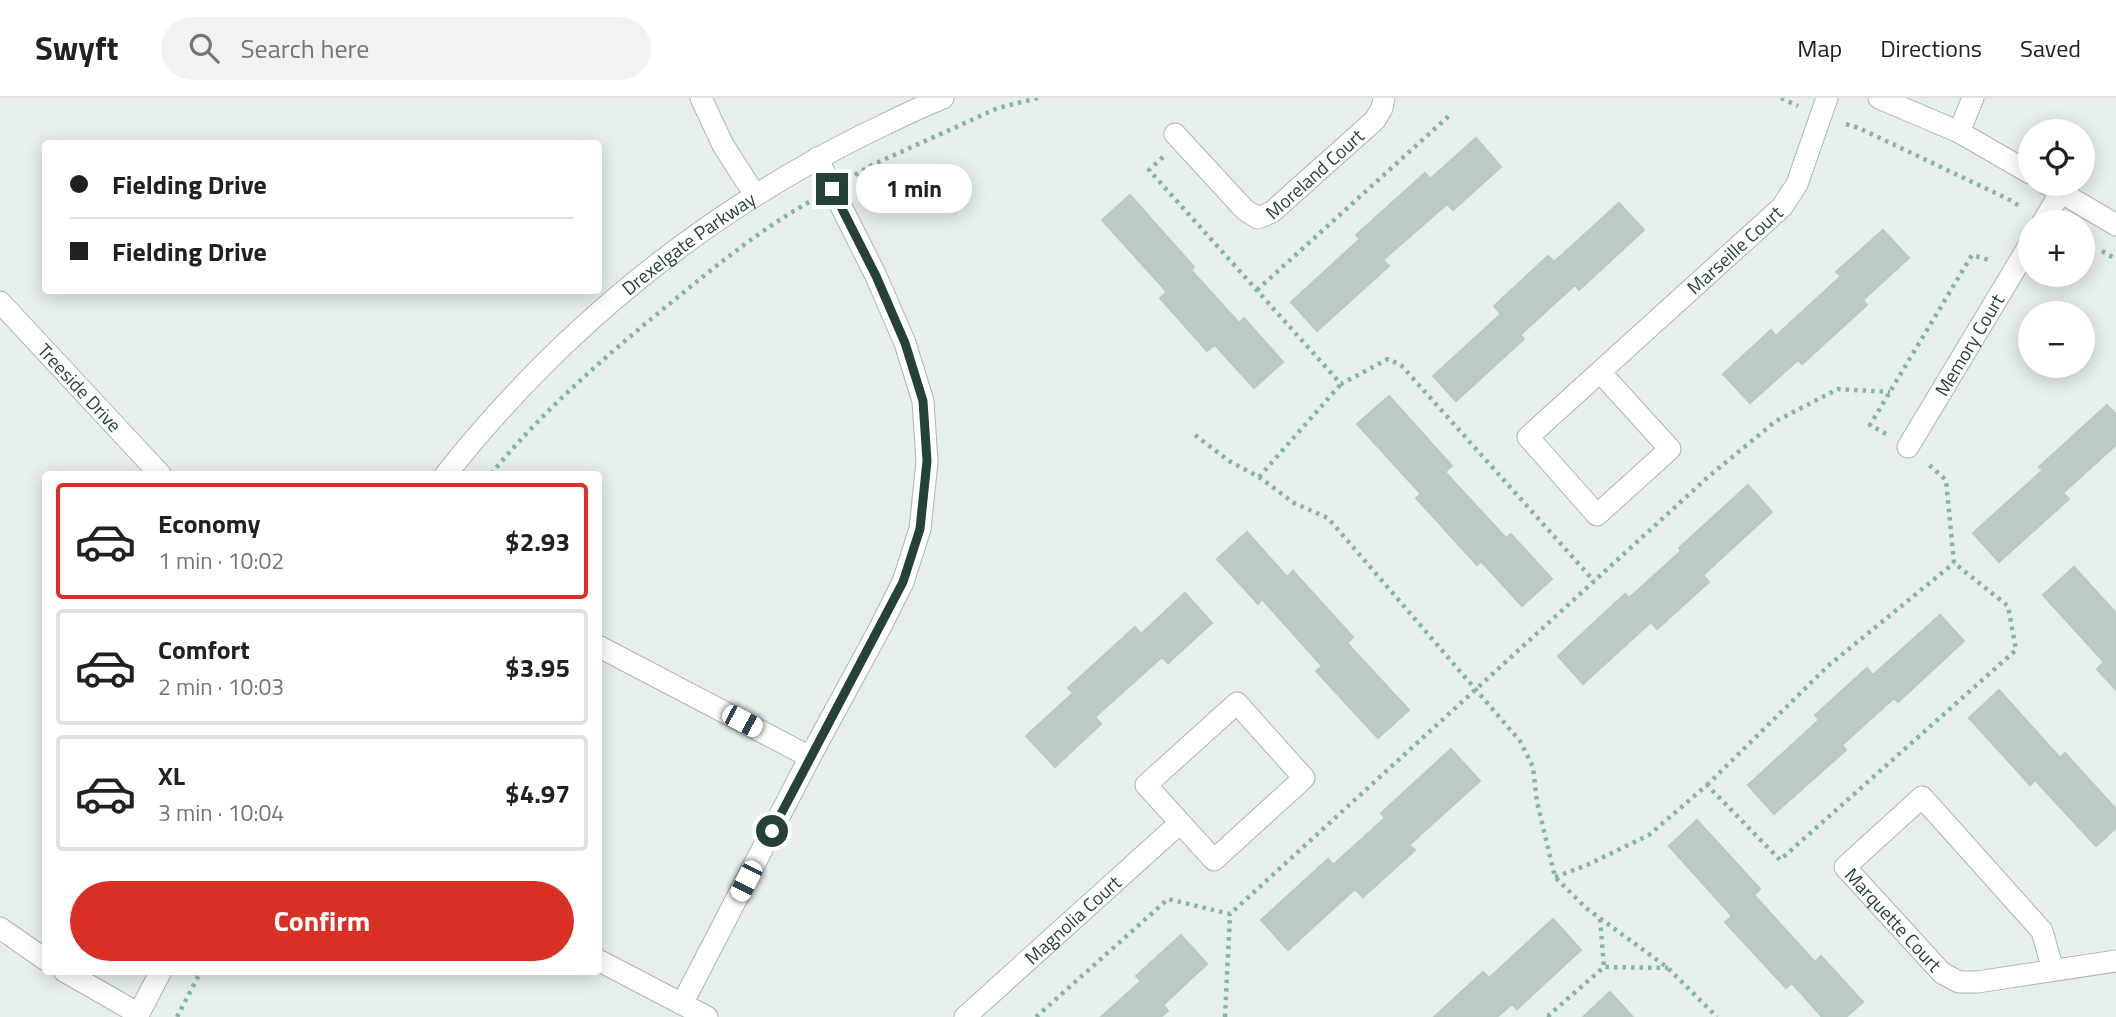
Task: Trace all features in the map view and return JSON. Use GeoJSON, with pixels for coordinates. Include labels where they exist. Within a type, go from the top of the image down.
{"type":"FeatureCollection","features":[{"type":"Feature","properties":{"kind":"street"},"geometry":{"type":"LineString","coordinates":[[701,98],[723,145],[755,195]]}},
{"type":"Feature","properties":{"kind":"street","name":"Drexelgate Parkway"},"geometry":{"type":"LineString","coordinates":[[449,471],[511,398],[559,349],[651,268],[755,195],[817,158],[943,98]]}},
{"type":"Feature","properties":{"kind":"street","name":"Moreland Court"},"geometry":{"type":"LineString","coordinates":[[1179,137],[1245,210],[1258,218],[1272,212],[1376,120],[1384,98]]}},
{"type":"Feature","properties":{"kind":"street","name":"Marseille Court"},"geometry":{"type":"LineString","coordinates":[[1601,373],[1670,449],[1597,515],[1528,437],[1782,207],[1797,184],[1827,98]]}},
{"type":"Feature","properties":{"kind":"street"},"geometry":{"type":"LineString","coordinates":[[1879,98],[1959,132],[2018,166]]}},
{"type":"Feature","properties":{"kind":"street"},"geometry":{"type":"LineString","coordinates":[[1959,132],[1973,98]]}},
{"type":"Feature","properties":{"kind":"street"},"geometry":{"type":"LineString","coordinates":[[682,1004],[881,626],[903,582],[920,529],[927,461],[923,401],[905,343],[876,276],[817,158]]}},
{"type":"Feature","properties":{"kind":"street"},"geometry":{"type":"LineString","coordinates":[[2067,196],[2116,225]]}},
{"type":"Feature","properties":{"kind":"street","name":"Memory Court"},"geometry":{"type":"LineString","coordinates":[[1908,447],[2018,264]]}},
{"type":"Feature","properties":{"kind":"street","name":"Treeside Drive"},"geometry":{"type":"LineString","coordinates":[[0,302],[157,471]]}},
{"type":"Feature","properties":{"kind":"street"},"geometry":{"type":"LineString","coordinates":[[602,648],[810,757]]}},
{"type":"Feature","properties":{"kind":"street"},"geometry":{"type":"LineString","coordinates":[[1237,703],[1304,778],[1214,860],[1180,823],[1146,785],[1237,703]]}},
{"type":"Feature","properties":{"kind":"street","name":"Marquette Court"},"geometry":{"type":"LineString","coordinates":[[2053,970],[2042,931],[1922,797],[1845,867],[1942,973],[1959,982],[1977,982],[2116,961]]}},
{"type":"Feature","properties":{"kind":"street","name":"Magnolia Court"},"geometry":{"type":"LineString","coordinates":[[965,1017],[1180,823]]}},
{"type":"Feature","properties":{"kind":"street"},"geometry":{"type":"LineString","coordinates":[[0,928],[42,957]]}},
{"type":"Feature","properties":{"kind":"street"},"geometry":{"type":"LineString","coordinates":[[602,962],[706,1017]]}},
{"type":"Feature","properties":{"kind":"street"},"geometry":{"type":"LineString","coordinates":[[71,975],[138,1016],[159,975]]}},
{"type":"Feature","properties":{"kind":"path"},"geometry":{"type":"LineString","coordinates":[[872,165],[998,108],[1038,98]]}},
{"type":"Feature","properties":{"kind":"path"},"geometry":{"type":"LineString","coordinates":[[1257,291],[1451,114]]}},
{"type":"Feature","properties":{"kind":"path"},"geometry":{"type":"LineString","coordinates":[[1859,128],[2010,200]]}},
{"type":"Feature","properties":{"kind":"path"},"geometry":{"type":"LineString","coordinates":[[1179,137],[1149,170],[1341,384]]}},
{"type":"Feature","properties":{"kind":"path"},"geometry":{"type":"LineString","coordinates":[[493,471],[515,445],[606,355],[723,260],[788,214]]}},
{"type":"Feature","properties":{"kind":"path"},"geometry":{"type":"LineString","coordinates":[[1707,785],[1780,860],[2016,650],[2008,606],[1954,563],[1946,480],[1908,447],[1870,425],[1972,255],[2016,267]]}},
{"type":"Feature","properties":{"kind":"path"},"geometry":{"type":"LineString","coordinates":[[1259,477],[1341,384],[1388,359],[1401,365],[1594,581]]}},
{"type":"Feature","properties":{"kind":"path"},"geometry":{"type":"LineString","coordinates":[[1225,1017],[1230,914],[1708,477],[1776,421],[1838,389],[1890,392]]}},
{"type":"Feature","properties":{"kind":"path"},"geometry":{"type":"LineString","coordinates":[[1195,435],[1229,461],[1259,477],[1294,503],[1328,518],[1520,741],[1532,767],[1537,802],[1555,877],[1586,908],[1668,968],[1717,1017]]}},
{"type":"Feature","properties":{"kind":"path"},"geometry":{"type":"LineString","coordinates":[[1555,877],[1587,865],[1648,835],[1707,785],[1828,666],[1954,563]]}},
{"type":"Feature","properties":{"kind":"path"},"geometry":{"type":"LineString","coordinates":[[1036,1017],[1168,899],[1230,914]]}},
{"type":"Feature","properties":{"kind":"path"},"geometry":{"type":"LineString","coordinates":[[1600,918],[1604,967]]}},
{"type":"Feature","properties":{"kind":"path"},"geometry":{"type":"LineString","coordinates":[[1549,1017],[1604,967],[1668,968]]}},
{"type":"Feature","properties":{"kind":"path"},"geometry":{"type":"LineString","coordinates":[[177,1017],[199,975]]}},
{"type":"Feature","properties":{"kind":"building"},"geometry":{"type":"Polygon","coordinates":[[[1476,138],[1501,167],[1453,210],[1447,204],[1383,260],[1389,266],[1317,331],[1291,302],[1360,239],[1356,235],[1425,173],[1430,179],[1476,138]]]}},
{"type":"Feature","properties":{"kind":"building"},"geometry":{"type":"Polygon","coordinates":[[[1130,195],[1194,267],[1191,270],[1239,323],[1244,318],[1283,362],[1254,388],[1215,345],[1207,351],[1160,298],[1167,292],[1102,220],[1130,195]]]}},
{"type":"Feature","properties":{"kind":"building"},"geometry":{"type":"Polygon","coordinates":[[[1619,203],[1644,230],[1579,290],[1575,285],[1520,335],[1524,339],[1456,401],[1433,376],[1501,314],[1494,306],[1548,256],[1554,262],[1619,203]]]}},
{"type":"Feature","properties":{"kind":"building"},"geometry":{"type":"Polygon","coordinates":[[[1883,230],[1909,258],[1863,300],[1867,305],[1802,364],[1798,360],[1750,403],[1723,374],[1771,330],[1776,336],[1841,276],[1836,272],[1883,230]]]}},
{"type":"Feature","properties":{"kind":"building"},"geometry":{"type":"Polygon","coordinates":[[[1389,396],[1452,466],[1445,472],[1506,538],[1511,534],[1552,579],[1522,606],[1481,561],[1477,565],[1416,498],[1421,494],[1357,424],[1389,396]]]}},
{"type":"Feature","properties":{"kind":"building"},"geometry":{"type":"Polygon","coordinates":[[[2107,405],[2116,414],[2116,445],[2063,493],[2069,499],[1999,562],[1973,533],[2043,470],[2039,467],[2107,405]]]}},
{"type":"Feature","properties":{"kind":"building"},"geometry":{"type":"Polygon","coordinates":[[[1748,485],[1772,512],[1703,575],[1709,582],[1657,629],[1651,622],[1583,684],[1558,656],[1625,594],[1629,598],[1748,485]]]}},
{"type":"Feature","properties":{"kind":"building"},"geometry":{"type":"Polygon","coordinates":[[[1247,532],[1287,577],[1293,571],[1353,637],[1347,643],[1409,710],[1378,738],[1316,671],[1322,666],[1262,599],[1258,604],[1217,559],[1247,532]]]}},
{"type":"Feature","properties":{"kind":"building"},"geometry":{"type":"Polygon","coordinates":[[[2074,567],[2116,613],[2116,690],[2097,669],[2104,662],[2043,595],[2074,567]]]}},
{"type":"Feature","properties":{"kind":"building"},"geometry":{"type":"Polygon","coordinates":[[[1185,593],[1212,623],[1168,663],[1162,657],[1095,717],[1101,724],[1055,767],[1026,736],[1073,693],[1068,688],[1135,627],[1141,634],[1185,593]]]}},
{"type":"Feature","properties":{"kind":"building"},"geometry":{"type":"Polygon","coordinates":[[[1940,615],[1964,641],[1898,702],[1894,698],[1842,745],[1846,750],[1774,814],[1748,785],[1819,720],[1815,715],[1867,668],[1873,675],[1940,615]]]}},
{"type":"Feature","properties":{"kind":"building"},"geometry":{"type":"Polygon","coordinates":[[[1999,690],[2060,758],[2065,753],[2116,809],[2116,828],[2096,846],[2035,780],[2030,785],[1969,718],[1999,690]]]}},
{"type":"Feature","properties":{"kind":"building"},"geometry":{"type":"Polygon","coordinates":[[[1451,749],[1480,781],[1409,845],[1415,850],[1363,897],[1355,889],[1288,950],[1261,920],[1328,859],[1333,865],[1385,818],[1381,813],[1451,749]]]}},
{"type":"Feature","properties":{"kind":"building"},"geometry":{"type":"Polygon","coordinates":[[[1697,820],[1760,889],[1754,895],[1815,962],[1821,956],[1863,1002],[1846,1017],[1822,1017],[1792,983],[1786,988],[1725,922],[1732,916],[1669,846],[1697,820]]]}},
{"type":"Feature","properties":{"kind":"building"},"geometry":{"type":"Polygon","coordinates":[[[1553,919],[1581,950],[1517,1009],[1512,1004],[1497,1017],[1434,1017],[1483,972],[1489,978],[1553,919]]]}},
{"type":"Feature","properties":{"kind":"building"},"geometry":{"type":"Polygon","coordinates":[[[1181,935],[1207,964],[1163,1005],[1168,1011],[1161,1017],[1101,1017],[1141,981],[1136,976],[1181,935]]]}},
{"type":"Feature","properties":{"kind":"building"},"geometry":{"type":"Polygon","coordinates":[[[1610,992],[1633,1017],[1583,1017],[1610,992]]]}},
{"type":"Feature","properties":{"kind":"route"},"geometry":{"type":"LineString","coordinates":[[772,831],[903,582],[920,529],[927,461],[923,401],[905,343],[876,276],[832,189]]}}]}
